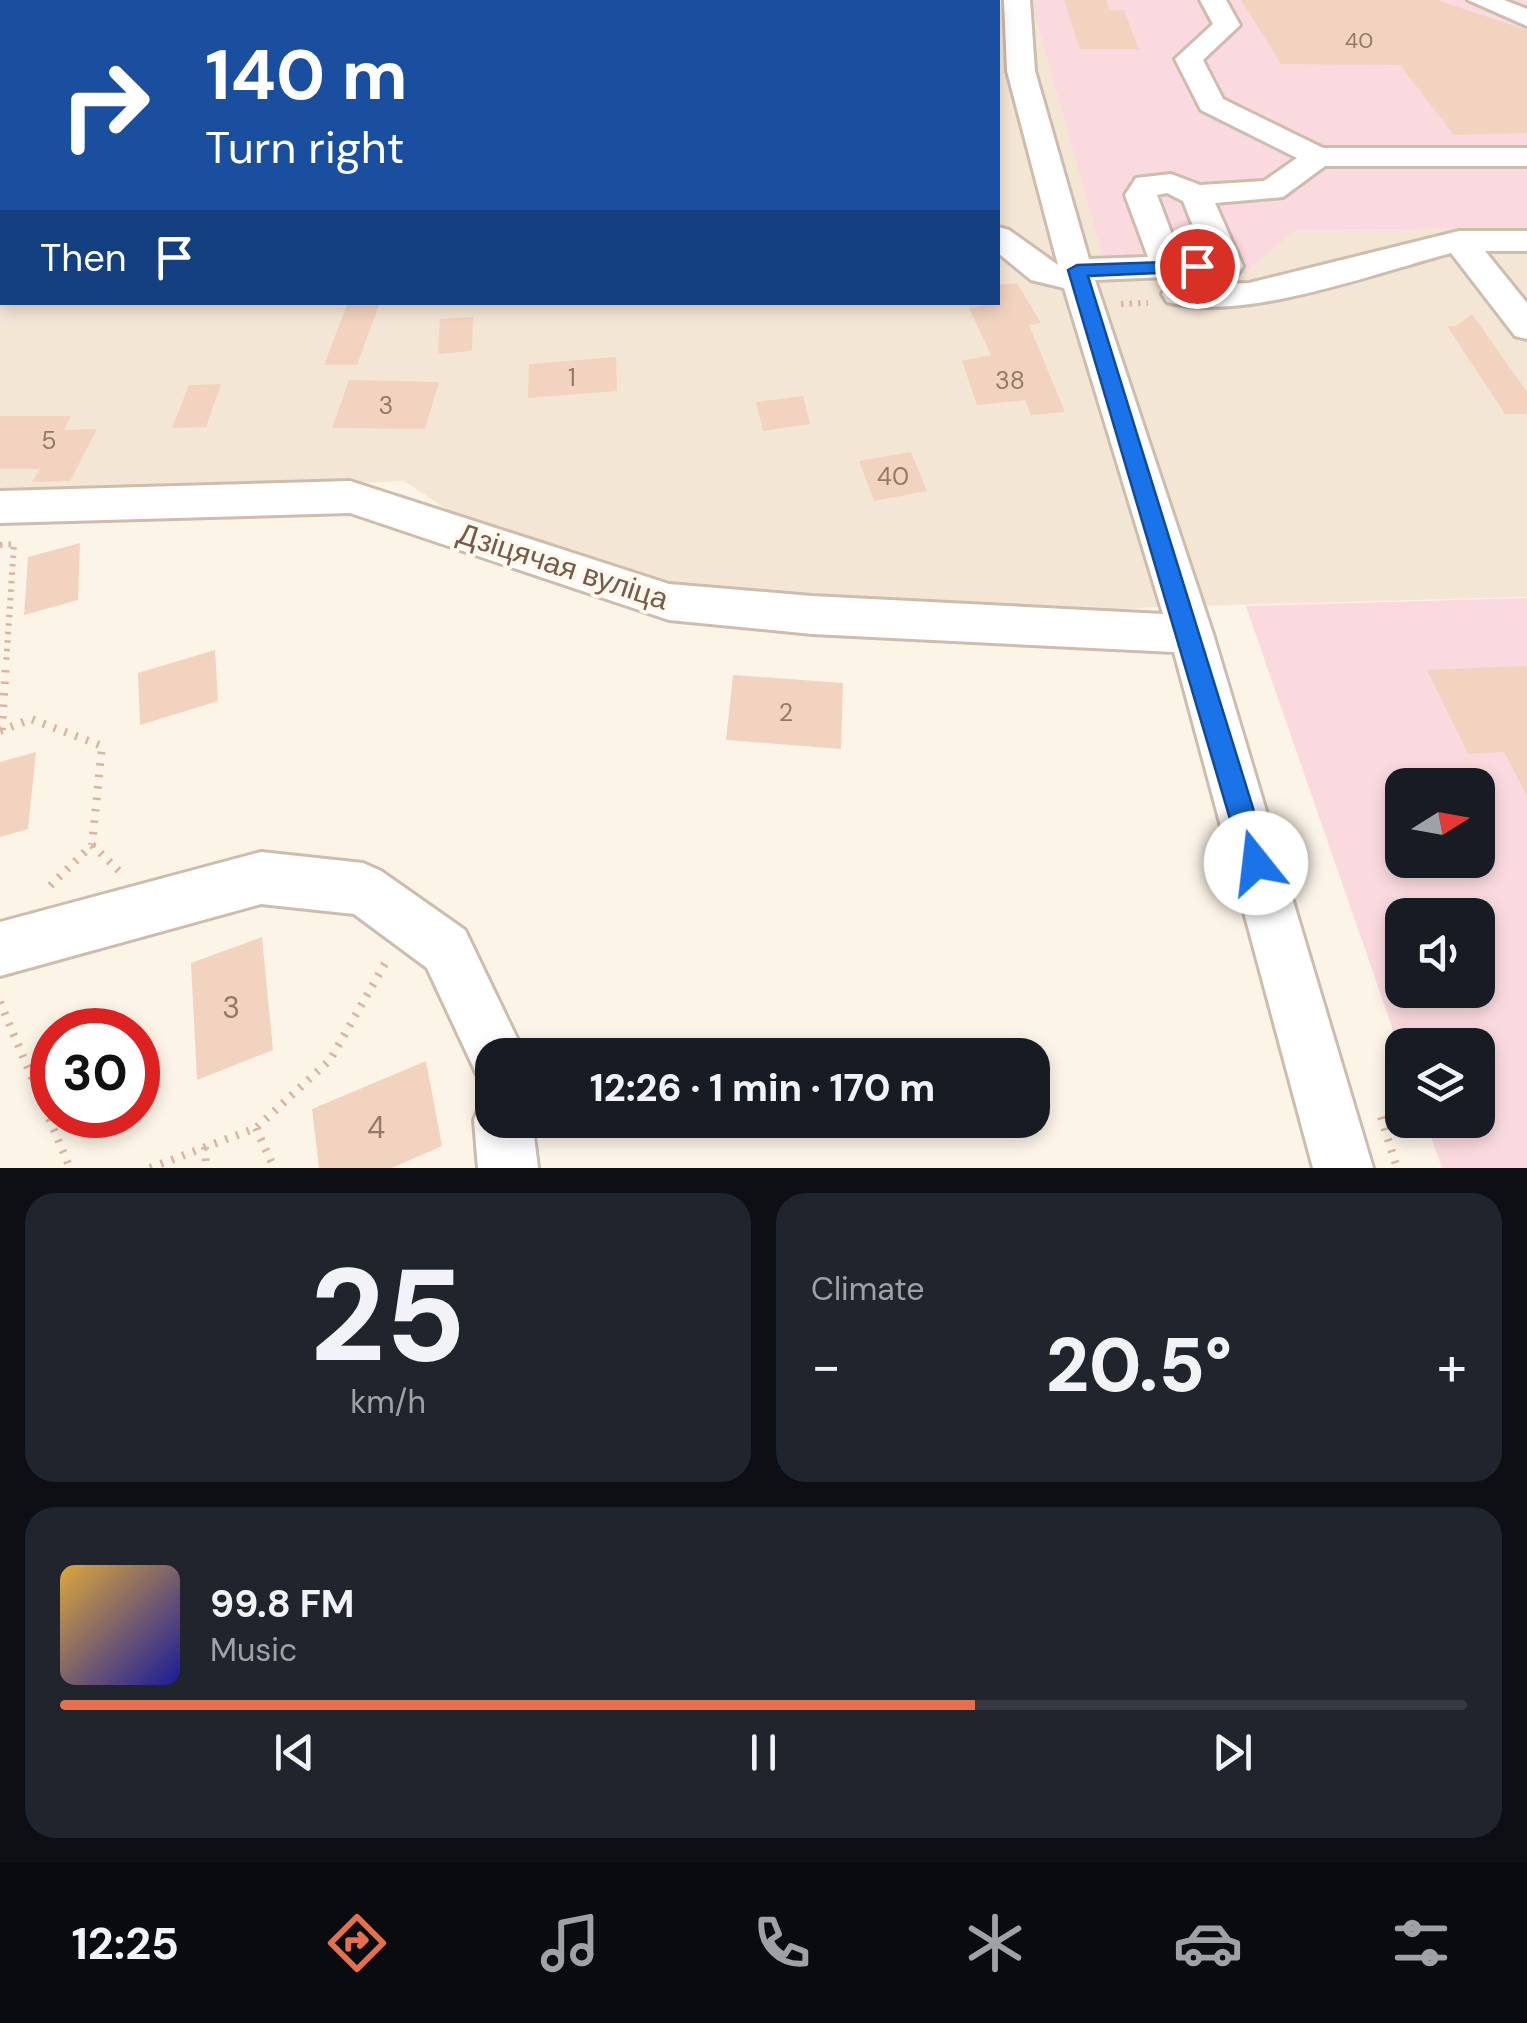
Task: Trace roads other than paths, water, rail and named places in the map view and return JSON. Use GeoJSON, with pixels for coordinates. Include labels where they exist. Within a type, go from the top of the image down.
{"type":"FeatureCollection","features":[{"type":"Feature","properties":{"kind":"street"},"geometry":{"type":"LineString","coordinates":[[1017,0],[1021,71],[1191,634],[1344,1168]]}},
{"type":"Feature","properties":{"kind":"street"},"geometry":{"type":"LineString","coordinates":[[1213,0],[1227,25],[1189,60],[1211,104],[1318,157],[1527,157]]}},
{"type":"Feature","properties":{"kind":"street"},"geometry":{"type":"LineString","coordinates":[[1481,0],[1527,18]]}},
{"type":"Feature","properties":{"kind":"street"},"geometry":{"type":"LineString","coordinates":[[1168,267],[1141,194],[1148,184],[1170,183],[1196,195],[1272,190],[1318,157]]}},
{"type":"Feature","properties":{"kind":"street"},"geometry":{"type":"LineString","coordinates":[[1088,290],[1168,267],[1226,266],[1196,195]]}},
{"type":"Feature","properties":{"kind":"street"},"geometry":{"type":"LineString","coordinates":[[1000,238],[1043,272],[1088,290],[1250,294],[1458,241],[1527,241]]}},
{"type":"Feature","properties":{"kind":"street"},"geometry":{"type":"LineString","coordinates":[[1458,241],[1527,327]]}},
{"type":"Feature","properties":{"kind":"street","name":"Дзіцячая вуліца"},"geometry":{"type":"LineString","coordinates":[[0,506],[350,497],[668,602],[812,615],[1191,634]]}},
{"type":"Feature","properties":{"kind":"street"},"geometry":{"type":"LineString","coordinates":[[0,949],[261,878],[363,889],[446,949],[488,1038]]}},
{"type":"Feature","properties":{"kind":"street"},"geometry":{"type":"LineString","coordinates":[[505,1138],[508,1168]]}}]}
